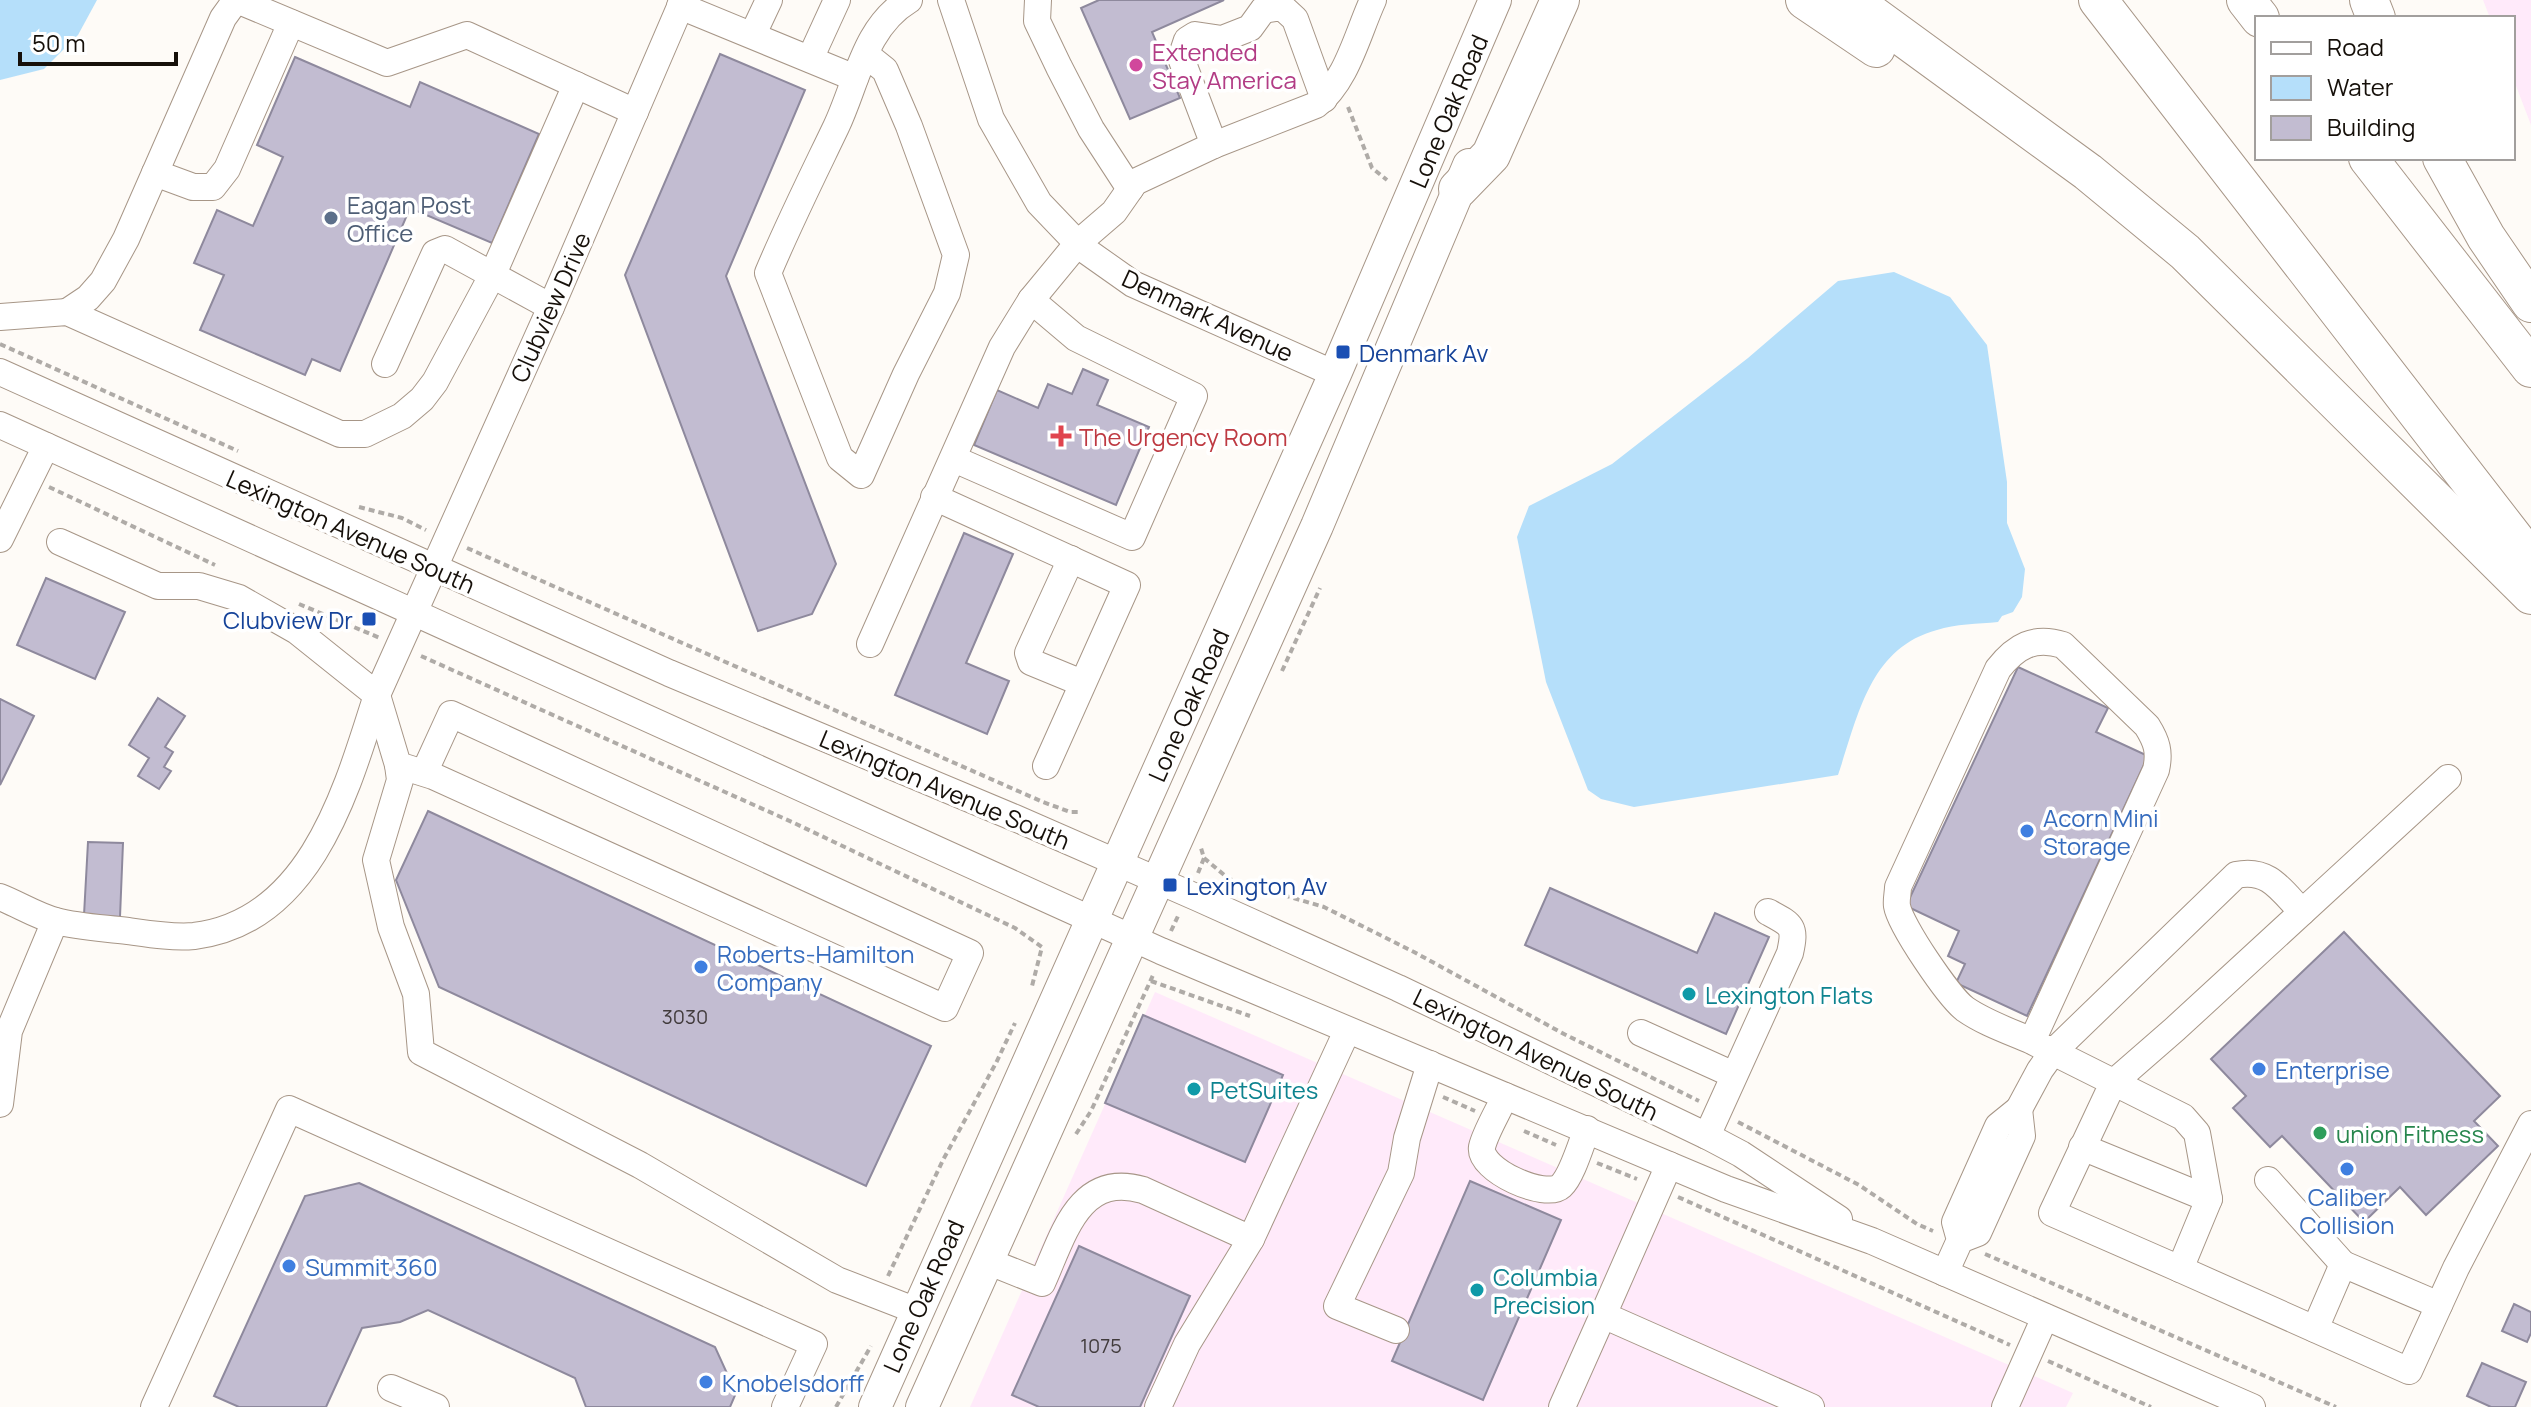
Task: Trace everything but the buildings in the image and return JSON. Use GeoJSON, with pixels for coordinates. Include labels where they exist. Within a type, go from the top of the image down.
{"type":"FeatureCollection","features":[{"type":"Feature","properties":{"kind":"highway"},"geometry":{"type":"LineString","coordinates":[[1458,189],[1491,155],[1560,0]]}},
{"type":"Feature","properties":{"kind":"highway"},"geometry":{"type":"LineString","coordinates":[[1805,0],[2047,169],[2167,266],[2309,372]]}},
{"type":"Feature","properties":{"kind":"highway"},"geometry":{"type":"LineString","coordinates":[[1852,0],[2088,172],[2185,252],[2531,595]]}},
{"type":"Feature","properties":{"kind":"highway"},"geometry":{"type":"LineString","coordinates":[[2098,0],[2531,560]]}},
{"type":"Feature","properties":{"kind":"highway"},"geometry":{"type":"LineString","coordinates":[[2246,0],[2258,16]]}},
{"type":"Feature","properties":{"kind":"highway"},"geometry":{"type":"LineString","coordinates":[[2370,160],[2531,368]]}},
{"type":"Feature","properties":{"kind":"highway"},"geometry":{"type":"LineString","coordinates":[[2443,160],[2486,237],[2531,303]]}},
{"type":"Feature","properties":{"kind":"main road","name":"Lone Oak Road"},"geometry":{"type":"LineString","coordinates":[[875,1407],[1335,374],[1495,0]]}},
{"type":"Feature","properties":{"kind":"main road","name":"Lone Oak Road"},"geometry":{"type":"LineString","coordinates":[[922,1407],[1317,526],[1541,0]]}},
{"type":"Feature","properties":{"kind":"street"},"geometry":{"type":"LineString","coordinates":[[67,312],[88,298],[103,281],[126,239],[223,18],[236,0],[387,63],[467,35],[635,112]]}},
{"type":"Feature","properties":{"kind":"street"},"geometry":{"type":"LineString","coordinates":[[753,34],[769,0]]}},
{"type":"Feature","properties":{"kind":"street"},"geometry":{"type":"LineString","coordinates":[[810,59],[837,0]]}},
{"type":"Feature","properties":{"kind":"street"},"geometry":{"type":"LineString","coordinates":[[865,54],[885,70],[956,255],[947,293],[906,374],[861,475],[840,458],[768,273],[839,122],[865,54],[881,24],[909,0]]}},
{"type":"Feature","properties":{"kind":"street","name":"Denmark Avenue"},"geometry":{"type":"LineString","coordinates":[[951,0],[991,119],[1039,203],[1078,243],[1133,284],[1335,374]]}},
{"type":"Feature","properties":{"kind":"street"},"geometry":{"type":"LineString","coordinates":[[1038,0],[1037,21],[1059,67],[1091,129],[1130,189]]}},
{"type":"Feature","properties":{"kind":"street"},"geometry":{"type":"LineString","coordinates":[[870,644],[1002,347],[1031,300],[1078,243],[1114,212],[1135,182],[1214,145],[1316,105],[1331,90],[1373,0]]}},
{"type":"Feature","properties":{"kind":"street"},"geometry":{"type":"LineString","coordinates":[[682,3],[855,78]]}},
{"type":"Feature","properties":{"kind":"street","name":"Clubview Drive"},"geometry":{"type":"LineString","coordinates":[[0,897],[55,921],[193,936],[230,927],[260,914],[292,885],[310,861],[324,834],[359,752],[377,695],[551,307],[682,3]]}},
{"type":"Feature","properties":{"kind":"street"},"geometry":{"type":"LineString","coordinates":[[1214,145],[1181,58],[1187,40],[1195,35],[1222,39],[1250,28],[1263,10],[1282,7],[1295,19],[1331,90]]}},
{"type":"Feature","properties":{"kind":"street"},"geometry":{"type":"LineString","coordinates":[[155,173],[193,187],[213,187],[227,169],[291,23]]}},
{"type":"Feature","properties":{"kind":"street"},"geometry":{"type":"LineString","coordinates":[[0,317],[67,312],[340,434],[365,434],[402,416],[422,399],[435,382],[493,274],[576,85]]}},
{"type":"Feature","properties":{"kind":"street"},"geometry":{"type":"LineString","coordinates":[[385,364],[435,253],[445,249],[551,307]]}},
{"type":"Feature","properties":{"kind":"street"},"geometry":{"type":"LineString","coordinates":[[954,459],[1132,537],[1194,396],[1076,338],[1031,300]]}},
{"type":"Feature","properties":{"kind":"street","name":"Lexington Avenue South"},"geometry":{"type":"LineString","coordinates":[[0,372],[669,673],[1158,880],[1398,988],[1741,1154],[1872,1241]]}},
{"type":"Feature","properties":{"kind":"street","name":"Lexington Avenue South"},"geometry":{"type":"LineString","coordinates":[[0,425],[1132,938],[1726,1189],[1872,1241],[2245,1406]]}},
{"type":"Feature","properties":{"kind":"street"},"geometry":{"type":"LineString","coordinates":[[0,539],[46,446]]}},
{"type":"Feature","properties":{"kind":"street"},"geometry":{"type":"LineString","coordinates":[[934,497],[1127,585],[1046,766]]}},
{"type":"Feature","properties":{"kind":"street"},"geometry":{"type":"LineString","coordinates":[[60,542],[158,586],[199,586],[239,598],[297,631],[377,695],[400,780],[376,860],[391,927],[416,994],[421,1052],[640,1165],[837,1280],[917,1311]]}},
{"type":"Feature","properties":{"kind":"street"},"geometry":{"type":"LineString","coordinates":[[1071,559],[1028,653],[1031,662],[1082,683]]}},
{"type":"Feature","properties":{"kind":"street"},"geometry":{"type":"LineString","coordinates":[[1945,1273],[1959,1241],[1978,1233],[2022,1136],[2019,1109],[2040,1070],[2043,1047],[2156,770],[2159,755],[2156,741],[2147,726],[2063,645],[2049,640],[2034,641],[2021,647],[1998,669],[1898,887],[1897,906],[1911,935],[1962,1007],[1977,1017],[2043,1047],[2183,1117],[2192,1124],[2197,1133],[2209,1199],[2180,1269]]}},
{"type":"Feature","properties":{"kind":"street"},"geometry":{"type":"LineString","coordinates":[[398,765],[424,773],[945,1008],[970,953],[451,714],[424,773]]}},
{"type":"Feature","properties":{"kind":"street"},"geometry":{"type":"LineString","coordinates":[[2448,778],[2113,1083],[2052,1213],[2409,1371],[2531,1124]]}},
{"type":"Feature","properties":{"kind":"street"},"geometry":{"type":"LineString","coordinates":[[2043,1047],[2236,875],[2253,871],[2270,879],[2302,912]]}},
{"type":"Feature","properties":{"kind":"street"},"geometry":{"type":"LineString","coordinates":[[1707,1136],[1790,953],[1794,934],[1790,924],[1768,912]]}},
{"type":"Feature","properties":{"kind":"street"},"geometry":{"type":"LineString","coordinates":[[0,1104],[9,1031],[55,921]]}},
{"type":"Feature","properties":{"kind":"street"},"geometry":{"type":"LineString","coordinates":[[1158,1407],[1187,1344],[1251,1239],[1347,1031]]}},
{"type":"Feature","properties":{"kind":"street"},"geometry":{"type":"LineString","coordinates":[[1641,1033],[1734,1075]]}},
{"type":"Feature","properties":{"kind":"street"},"geometry":{"type":"LineString","coordinates":[[1396,1330],[1337,1306],[1401,1173],[1407,1138],[1430,1064]]}},
{"type":"Feature","properties":{"kind":"street"},"geometry":{"type":"LineString","coordinates":[[1505,1096],[1482,1148],[1483,1159],[1490,1168],[1540,1191],[1554,1190],[1563,1185],[1587,1129]]}},
{"type":"Feature","properties":{"kind":"street"},"geometry":{"type":"LineString","coordinates":[[154,1407],[289,1109],[814,1344],[785,1407]]}},
{"type":"Feature","properties":{"kind":"street"},"geometry":{"type":"LineString","coordinates":[[2082,1147],[2209,1199]]}},
{"type":"Feature","properties":{"kind":"street"},"geometry":{"type":"LineString","coordinates":[[1562,1407],[1669,1165]]}},
{"type":"Feature","properties":{"kind":"street"},"geometry":{"type":"LineString","coordinates":[[2268,1180],[2343,1264],[2439,1305]]}},
{"type":"Feature","properties":{"kind":"street"},"geometry":{"type":"LineString","coordinates":[[987,1261],[1042,1283],[1073,1215],[1084,1201],[1096,1192],[1127,1185],[1251,1239]]}},
{"type":"Feature","properties":{"kind":"street"},"geometry":{"type":"LineString","coordinates":[[2315,1329],[2343,1264]]}},
{"type":"Feature","properties":{"kind":"street"},"geometry":{"type":"LineString","coordinates":[[1603,1315],[1811,1407]]}},
{"type":"Feature","properties":{"kind":"street"},"geometry":{"type":"LineString","coordinates":[[2005,1407],[2045,1317]]}},
{"type":"Feature","properties":{"kind":"street"},"geometry":{"type":"LineString","coordinates":[[391,1388],[436,1407]]}},
{"type":"Feature","properties":{"kind":"path"},"geometry":{"type":"LineString","coordinates":[[1331,90],[1372,168],[1387,180]]}},
{"type":"Feature","properties":{"kind":"path"},"geometry":{"type":"LineString","coordinates":[[0,344],[239,452]]}},
{"type":"Feature","properties":{"kind":"path"},"geometry":{"type":"LineString","coordinates":[[30,478],[215,565]]}},
{"type":"Feature","properties":{"kind":"path"},"geometry":{"type":"LineString","coordinates":[[357,506],[402,518],[445,540],[1043,802],[1070,812],[1081,812]]}},
{"type":"Feature","properties":{"kind":"path"},"geometry":{"type":"LineString","coordinates":[[287,598],[399,645],[792,822],[1015,928],[1042,947],[1031,988]]}},
{"type":"Feature","properties":{"kind":"path"},"geometry":{"type":"LineString","coordinates":[[1204,858],[1229,879],[1324,907],[1414,952],[1564,1034],[1859,1185],[1917,1224],[2336,1407]]}},
{"type":"Feature","properties":{"kind":"path"},"geometry":{"type":"LineString","coordinates":[[836,1407],[882,1325],[888,1275],[912,1222],[1015,1022]]}},
{"type":"Feature","properties":{"kind":"shaded area"},"geometry":{"type":"Polygon","coordinates":[[[2483,0],[2531,0],[2531,125],[2515,83],[2515,16],[2489,16],[2483,0]]]}},
{"type":"Feature","properties":{"kind":"shaded area"},"geometry":{"type":"Polygon","coordinates":[[[1155,992],[2073,1393],[2066,1407],[970,1407],[1155,992]]]}},
{"type":"Feature","properties":{"kind":"water"},"geometry":{"type":"Polygon","coordinates":[[[0,0],[97,0],[78,35],[44,69],[0,80],[0,0]]]}},
{"type":"Feature","properties":{"kind":"water"},"geometry":{"type":"Polygon","coordinates":[[[1894,272],[1950,297],[1987,345],[2007,482],[2007,523],[2025,569],[2022,597],[2013,612],[2002,616],[1998,622],[1937,630],[1914,639],[1896,652],[1881,668],[1860,708],[1838,775],[1634,807],[1601,799],[1588,790],[1546,682],[1517,537],[1529,506],[1612,464],[1748,358],[1838,281],[1894,272]]]}},
{"type":"Feature","properties":{"kind":"place","name":"Extended Stay America"},"geometry":{"type":"Point","coordinates":[1136,65]}},
{"type":"Feature","properties":{"kind":"place","name":"Eagan Post Office"},"geometry":{"type":"Point","coordinates":[331,218]}},
{"type":"Feature","properties":{"kind":"place","name":"Denmark Av"},"geometry":{"type":"Point","coordinates":[1343,352]}},
{"type":"Feature","properties":{"kind":"place","name":"The Urgency Room"},"geometry":{"type":"Point","coordinates":[1061,436]}},
{"type":"Feature","properties":{"kind":"place","name":"Clubview Dr"},"geometry":{"type":"Point","coordinates":[369,619]}},
{"type":"Feature","properties":{"kind":"place","name":"Acorn Mini Storage"},"geometry":{"type":"Point","coordinates":[2027,831]}},
{"type":"Feature","properties":{"kind":"place","name":"Lexington Av"},"geometry":{"type":"Point","coordinates":[1170,885]}},
{"type":"Feature","properties":{"kind":"place","name":"Roberts-Hamilton Company"},"geometry":{"type":"Point","coordinates":[701,967]}},
{"type":"Feature","properties":{"kind":"place","name":"Lexington Flats"},"geometry":{"type":"Point","coordinates":[1689,994]}},
{"type":"Feature","properties":{"kind":"place","name":"Enterprise"},"geometry":{"type":"Point","coordinates":[2259,1069]}},
{"type":"Feature","properties":{"kind":"place","name":"PetSuites"},"geometry":{"type":"Point","coordinates":[1194,1089]}},
{"type":"Feature","properties":{"kind":"place","name":"union Fitness"},"geometry":{"type":"Point","coordinates":[2320,1133]}},
{"type":"Feature","properties":{"kind":"place","name":"Caliber Collision"},"geometry":{"type":"Point","coordinates":[2347,1169]}},
{"type":"Feature","properties":{"kind":"place","name":"Summit 360"},"geometry":{"type":"Point","coordinates":[289,1266]}},
{"type":"Feature","properties":{"kind":"place","name":"Columbia Precision"},"geometry":{"type":"Point","coordinates":[1477,1290]}},
{"type":"Feature","properties":{"kind":"place","name":"Knobelsdorff"},"geometry":{"type":"Point","coordinates":[706,1382]}}]}
